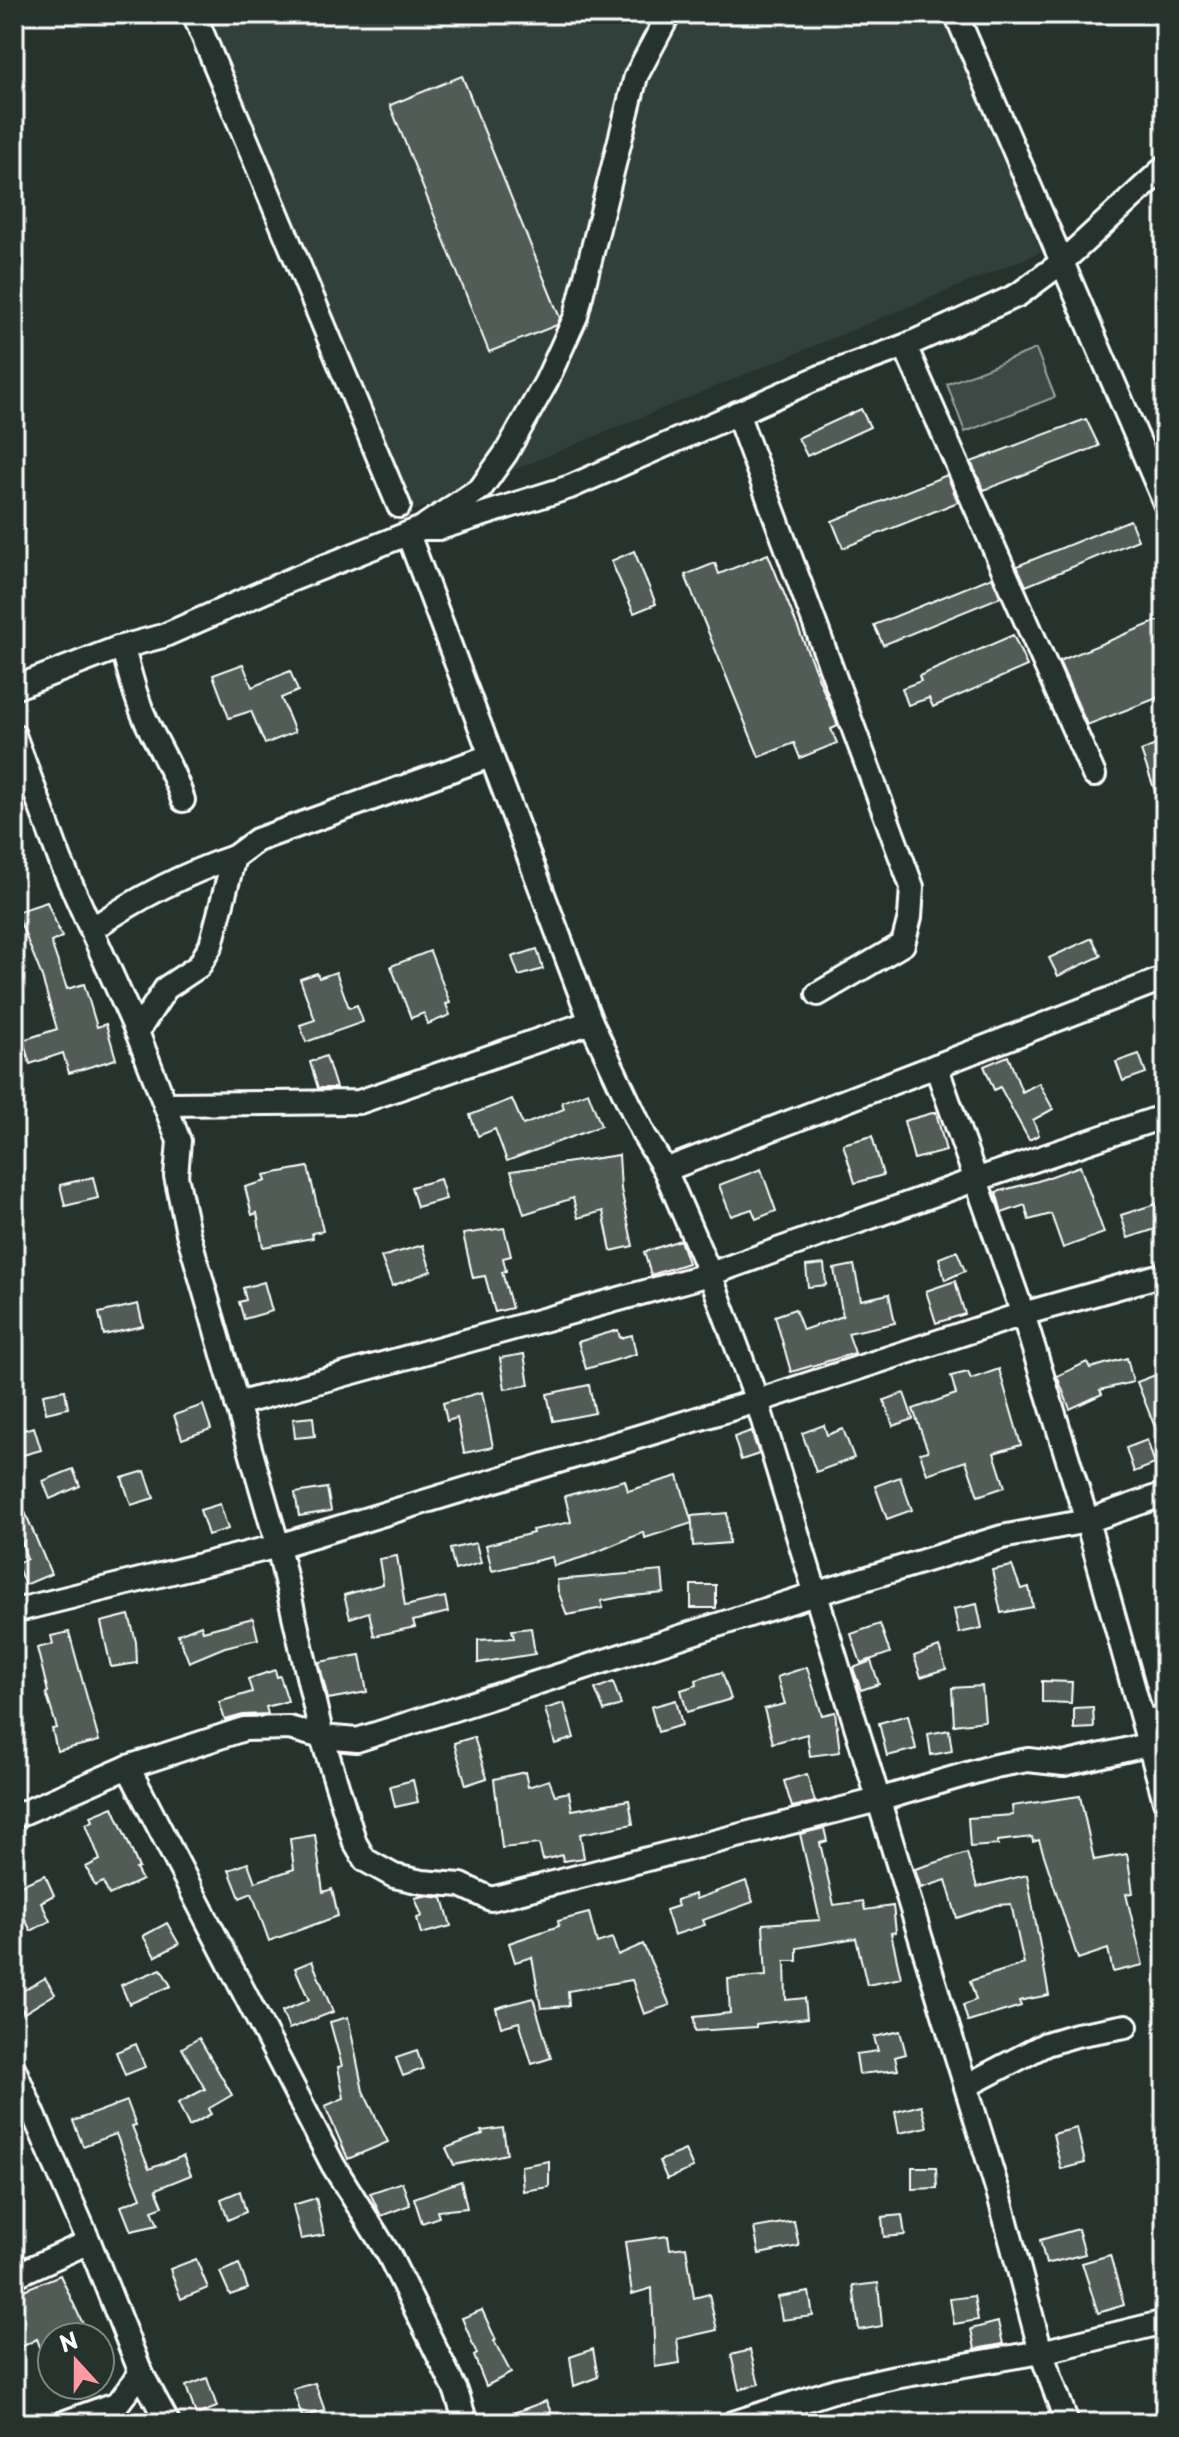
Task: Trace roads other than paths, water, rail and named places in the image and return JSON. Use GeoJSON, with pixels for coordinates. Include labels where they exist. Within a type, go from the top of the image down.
{"type":"FeatureCollection","features":[{"type":"Feature","properties":{"kind":"street"},"geometry":{"type":"LineString","coordinates":[[194,14],[399,506]]}},
{"type":"Feature","properties":{"kind":"street"},"geometry":{"type":"LineString","coordinates":[[14,688],[118,648],[163,636],[293,579],[415,531],[481,488],[506,453],[546,382],[576,316],[636,76],[669,14]]}},
{"type":"Feature","properties":{"kind":"street"},"geometry":{"type":"LineString","coordinates":[[956,14],[1165,503]]}},
{"type":"Feature","properties":{"kind":"street"},"geometry":{"type":"LineString","coordinates":[[415,531],[440,528],[570,487],[820,377],[905,346],[1018,295],[1061,263],[1165,167]]}},
{"type":"Feature","properties":{"kind":"street"},"geometry":{"type":"LineString","coordinates":[[905,346],[1094,775]]}},
{"type":"Feature","properties":{"kind":"street"},"geometry":{"type":"LineString","coordinates":[[737,413],[912,887],[910,917],[903,944],[818,994]]}},
{"type":"Feature","properties":{"kind":"street"},"geometry":{"type":"LineString","coordinates":[[415,531],[490,756],[591,1022],[644,1135],[665,1170],[710,1274],[757,1401],[999,2195],[1041,2352],[1067,2423]]}},
{"type":"Feature","properties":{"kind":"street"},"geometry":{"type":"LineString","coordinates":[[118,648],[124,652],[138,702],[167,759],[183,800]]}},
{"type":"Feature","properties":{"kind":"street"},"geometry":{"type":"LineString","coordinates":[[14,735],[61,862],[137,1032],[179,1141],[176,1176],[188,1233],[278,1546],[322,1737],[355,1843],[365,1860],[394,1876],[461,1885],[491,1899],[878,1800],[995,1766],[1028,1760],[1064,1764],[1153,1728]]}},
{"type":"Feature","properties":{"kind":"street"},"geometry":{"type":"LineString","coordinates":[[92,929],[124,907],[200,868],[234,857],[257,840],[490,756]]}},
{"type":"Feature","properties":{"kind":"street"},"geometry":{"type":"LineString","coordinates":[[137,1032],[166,988],[199,966],[211,945],[234,857]]}},
{"type":"Feature","properties":{"kind":"street"},"geometry":{"type":"LineString","coordinates":[[665,1170],[1165,978]]}},
{"type":"Feature","properties":{"kind":"street"},"geometry":{"type":"LineString","coordinates":[[165,1104],[359,1102],[591,1022]]}},
{"type":"Feature","properties":{"kind":"street"},"geometry":{"type":"LineString","coordinates":[[936,1066],[1023,1314],[1153,1728],[1165,1801]]}},
{"type":"Feature","properties":{"kind":"street"},"geometry":{"type":"LineString","coordinates":[[237,1404],[710,1274],[1165,1116]]}},
{"type":"Feature","properties":{"kind":"street"},"geometry":{"type":"LineString","coordinates":[[14,1611],[278,1546],[757,1401],[1023,1314],[1165,1274]]}},
{"type":"Feature","properties":{"kind":"street"},"geometry":{"type":"LineString","coordinates":[[14,1817],[128,1767],[244,1729],[289,1728],[322,1737],[357,1740],[1002,1537],[1087,1521],[1165,1494]]}},
{"type":"Feature","properties":{"kind":"street"},"geometry":{"type":"LineString","coordinates":[[128,1767],[333,2165],[389,2255],[456,2391],[466,2423]]}},
{"type":"Feature","properties":{"kind":"street"},"geometry":{"type":"LineString","coordinates":[[966,2086],[1046,2044],[1126,2026]]}},
{"type":"Feature","properties":{"kind":"street"},"geometry":{"type":"LineString","coordinates":[[15,2076],[89,2242],[141,2373],[168,2423]]}},
{"type":"Feature","properties":{"kind":"street"},"geometry":{"type":"LineString","coordinates":[[14,2276],[89,2242]]}},
{"type":"Feature","properties":{"kind":"street"},"geometry":{"type":"LineString","coordinates":[[733,2423],[836,2390],[1041,2352],[1165,2322]]}},
{"type":"Feature","properties":{"kind":"street"},"geometry":{"type":"LineString","coordinates":[[63,2423],[118,2403],[141,2373]]}}]}
